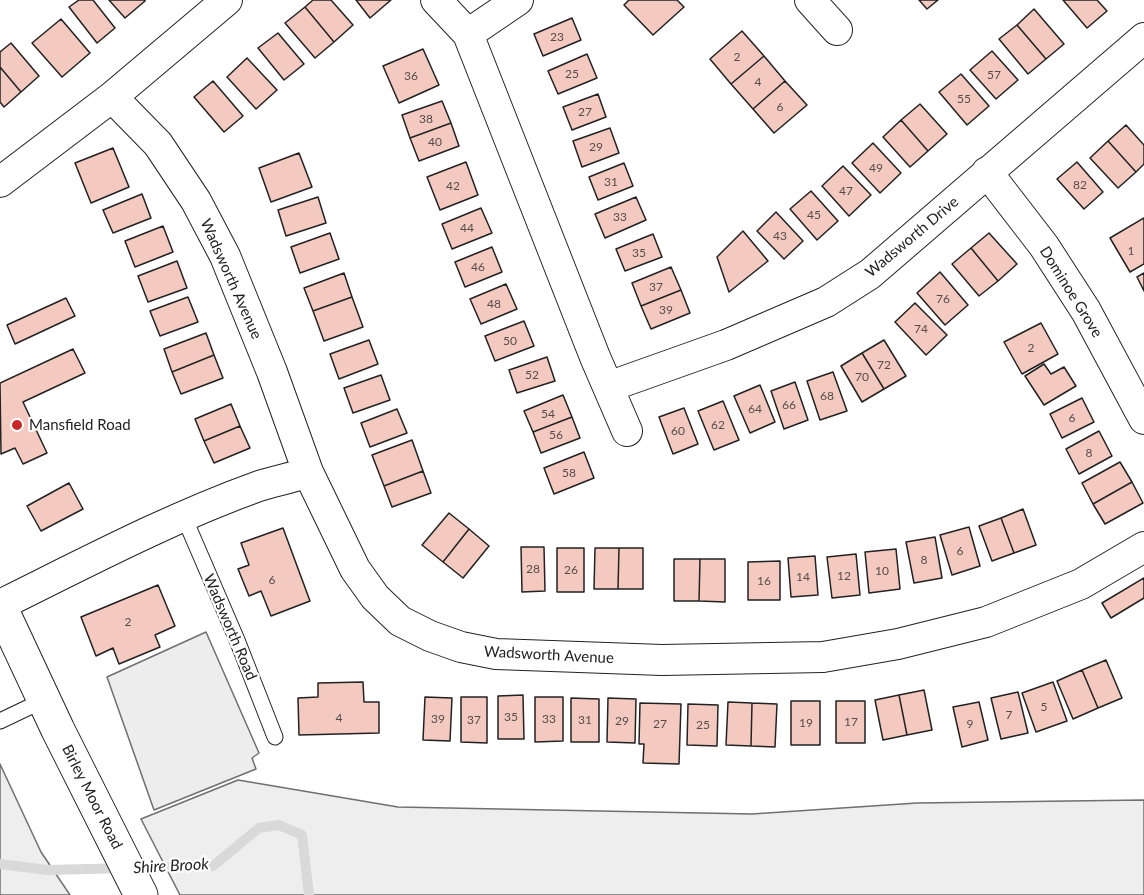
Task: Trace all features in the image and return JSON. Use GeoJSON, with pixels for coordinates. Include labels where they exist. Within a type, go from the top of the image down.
{"type":"FeatureCollection","features":[{"type":"Feature","properties":{"kind":"main road"},"geometry":{"type":"LineString","coordinates":[[0,606],[44,700]]}},
{"type":"Feature","properties":{"kind":"main road","name":"Birley Moor Road"},"geometry":{"type":"LineString","coordinates":[[44,700],[141,895]]}},
{"type":"Feature","properties":{"kind":"street"},"geometry":{"type":"LineString","coordinates":[[0,182],[112,97],[227,0]]}},
{"type":"Feature","properties":{"kind":"street"},"geometry":{"type":"LineString","coordinates":[[436,0],[468,34],[627,431]]}},
{"type":"Feature","properties":{"kind":"street"},"geometry":{"type":"LineString","coordinates":[[468,34],[518,0]]}},
{"type":"Feature","properties":{"kind":"street","name":"Wadsworth Drive"},"geometry":{"type":"LineString","coordinates":[[608,387],[726,345],[826,302],[870,274],[1144,38]]}},
{"type":"Feature","properties":{"kind":"street","name":"Wadsworth Avenue"},"geometry":{"type":"LineString","coordinates":[[112,97],[158,144],[201,210],[229,267],[272,372],[308,472],[355,569],[375,597],[400,621],[430,636],[461,647],[496,654],[674,660],[823,657],[877,648],[986,622],[1081,584],[1144,547]]}},
{"type":"Feature","properties":{"kind":"street","name":"Dominoe Grove"},"geometry":{"type":"LineString","coordinates":[[987,172],[1044,246],[1086,311],[1144,419]]}},
{"type":"Feature","properties":{"kind":"street"},"geometry":{"type":"LineString","coordinates":[[0,606],[184,517],[260,486],[308,472]]}},
{"type":"Feature","properties":{"kind":"lane","name":"Wadsworth Road"},"geometry":{"type":"LineString","coordinates":[[184,517],[237,640],[274,737]]}},
{"type":"Feature","properties":{"kind":"lane"},"geometry":{"type":"LineString","coordinates":[[0,721],[44,700]]}},
{"type":"Feature","properties":{"kind":"shaded area"},"geometry":{"type":"Polygon","coordinates":[[[206,632],[259,753],[252,758],[256,769],[154,810],[107,677],[206,632]]]}},
{"type":"Feature","properties":{"kind":"shaded area"},"geometry":{"type":"Polygon","coordinates":[[[0,764],[41,852],[70,895],[0,895],[0,764]]]}},
{"type":"Feature","properties":{"kind":"shaded area"},"geometry":{"type":"Polygon","coordinates":[[[238,780],[398,807],[752,814],[917,803],[1144,800],[1144,895],[180,895],[141,819],[238,780]]]}},
{"type":"Feature","properties":{"kind":"building"},"geometry":{"type":"Polygon","coordinates":[[[79,0],[93,0],[115,28],[97,43],[69,7],[79,0]]]}},
{"type":"Feature","properties":{"kind":"building"},"geometry":{"type":"Polygon","coordinates":[[[109,0],[145,0],[145,1],[125,18],[109,0]]]}},
{"type":"Feature","properties":{"kind":"building"},"geometry":{"type":"Polygon","coordinates":[[[313,0],[331,0],[353,25],[334,42],[305,7],[313,0]]]}},
{"type":"Feature","properties":{"kind":"building"},"geometry":{"type":"Polygon","coordinates":[[[356,0],[391,0],[370,18],[356,0]]]}},
{"type":"Feature","properties":{"kind":"building"},"geometry":{"type":"Polygon","coordinates":[[[629,0],[677,0],[684,7],[653,35],[624,5],[629,0]]]}},
{"type":"Feature","properties":{"kind":"building"},"geometry":{"type":"Polygon","coordinates":[[[919,0],[938,0],[927,9],[919,0]]]}},
{"type":"Feature","properties":{"kind":"building"},"geometry":{"type":"Polygon","coordinates":[[[1063,0],[1097,0],[1107,11],[1087,28],[1063,0]]]}},
{"type":"Feature","properties":{"kind":"building"},"geometry":{"type":"Polygon","coordinates":[[[305,7],[334,42],[315,58],[285,23],[305,7]]]}},
{"type":"Feature","properties":{"kind":"building"},"geometry":{"type":"Polygon","coordinates":[[[1034,9],[1064,44],[1046,59],[1017,25],[1034,9]]]}},
{"type":"Feature","properties":{"kind":"building"},"geometry":{"type":"Polygon","coordinates":[[[572,18],[581,40],[543,56],[534,34],[572,18]]]}},
{"type":"Feature","properties":{"kind":"building"},"geometry":{"type":"Polygon","coordinates":[[[61,19],[90,53],[62,77],[32,43],[61,19]]]}},
{"type":"Feature","properties":{"kind":"building"},"geometry":{"type":"Polygon","coordinates":[[[1017,25],[1046,59],[1028,74],[999,39],[1017,25]]]}},
{"type":"Feature","properties":{"kind":"building"},"geometry":{"type":"Polygon","coordinates":[[[742,31],[764,56],[731,84],[710,59],[742,31]]]}},
{"type":"Feature","properties":{"kind":"building"},"geometry":{"type":"Polygon","coordinates":[[[278,33],[304,64],[284,80],[258,48],[278,33]]]}},
{"type":"Feature","properties":{"kind":"building"},"geometry":{"type":"Polygon","coordinates":[[[11,43],[39,76],[21,92],[0,67],[0,52],[11,43]]]}},
{"type":"Feature","properties":{"kind":"building"},"geometry":{"type":"Polygon","coordinates":[[[423,49],[439,85],[399,103],[383,66],[423,49]]]}},
{"type":"Feature","properties":{"kind":"building"},"geometry":{"type":"Polygon","coordinates":[[[992,51],[1018,80],[996,99],[970,70],[992,51]]]}},
{"type":"Feature","properties":{"kind":"building"},"geometry":{"type":"Polygon","coordinates":[[[587,54],[597,78],[558,94],[548,71],[587,54]]]}},
{"type":"Feature","properties":{"kind":"building"},"geometry":{"type":"Polygon","coordinates":[[[764,56],[785,81],[753,109],[731,84],[764,56]]]}},
{"type":"Feature","properties":{"kind":"building"},"geometry":{"type":"Polygon","coordinates":[[[247,58],[277,90],[256,109],[227,77],[247,58]]]}},
{"type":"Feature","properties":{"kind":"building"},"geometry":{"type":"Polygon","coordinates":[[[0,67],[21,92],[4,107],[0,102],[0,67]]]}},
{"type":"Feature","properties":{"kind":"building"},"geometry":{"type":"Polygon","coordinates":[[[961,74],[989,106],[967,125],[939,92],[961,74]]]}},
{"type":"Feature","properties":{"kind":"building"},"geometry":{"type":"Polygon","coordinates":[[[213,81],[243,116],[224,132],[194,97],[213,81]]]}},
{"type":"Feature","properties":{"kind":"building"},"geometry":{"type":"Polygon","coordinates":[[[785,81],[807,105],[774,133],[753,109],[785,81]]]}},
{"type":"Feature","properties":{"kind":"building"},"geometry":{"type":"Polygon","coordinates":[[[598,94],[606,117],[572,130],[563,107],[598,94]]]}},
{"type":"Feature","properties":{"kind":"building"},"geometry":{"type":"Polygon","coordinates":[[[442,101],[451,123],[410,138],[402,115],[442,101]]]}},
{"type":"Feature","properties":{"kind":"building"},"geometry":{"type":"Polygon","coordinates":[[[920,104],[947,134],[928,151],[901,120],[920,104]]]}},
{"type":"Feature","properties":{"kind":"building"},"geometry":{"type":"Polygon","coordinates":[[[901,120],[928,151],[910,167],[883,137],[901,120]]]}},
{"type":"Feature","properties":{"kind":"building"},"geometry":{"type":"Polygon","coordinates":[[[451,123],[459,146],[419,161],[410,138],[451,123]]]}},
{"type":"Feature","properties":{"kind":"building"},"geometry":{"type":"Polygon","coordinates":[[[1126,125],[1144,145],[1144,164],[1136,172],[1108,141],[1126,125]]]}},
{"type":"Feature","properties":{"kind":"building"},"geometry":{"type":"Polygon","coordinates":[[[610,128],[619,153],[582,167],[573,141],[610,128]]]}},
{"type":"Feature","properties":{"kind":"building"},"geometry":{"type":"Polygon","coordinates":[[[1108,141],[1136,172],[1118,188],[1090,158],[1108,141]]]}},
{"type":"Feature","properties":{"kind":"building"},"geometry":{"type":"Polygon","coordinates":[[[873,143],[901,173],[880,193],[852,163],[873,143]]]}},
{"type":"Feature","properties":{"kind":"building"},"geometry":{"type":"Polygon","coordinates":[[[113,148],[129,187],[91,203],[75,163],[113,148]]]}},
{"type":"Feature","properties":{"kind":"building"},"geometry":{"type":"Polygon","coordinates":[[[299,153],[312,187],[271,202],[259,168],[299,153]]]}},
{"type":"Feature","properties":{"kind":"building"},"geometry":{"type":"Polygon","coordinates":[[[466,162],[478,195],[440,210],[427,177],[466,162]]]}},
{"type":"Feature","properties":{"kind":"building"},"geometry":{"type":"Polygon","coordinates":[[[1077,162],[1103,192],[1084,209],[1057,179],[1077,162]]]}},
{"type":"Feature","properties":{"kind":"building"},"geometry":{"type":"Polygon","coordinates":[[[624,163],[633,186],[598,200],[589,177],[624,163]]]}},
{"type":"Feature","properties":{"kind":"building"},"geometry":{"type":"Polygon","coordinates":[[[843,166],[871,195],[849,216],[822,186],[843,166]]]}},
{"type":"Feature","properties":{"kind":"building"},"geometry":{"type":"Polygon","coordinates":[[[811,191],[838,221],[817,240],[790,209],[811,191]]]}},
{"type":"Feature","properties":{"kind":"building"},"geometry":{"type":"Polygon","coordinates":[[[142,194],[151,218],[113,233],[103,210],[142,194]]]}},
{"type":"Feature","properties":{"kind":"building"},"geometry":{"type":"Polygon","coordinates":[[[318,197],[326,223],[286,236],[278,210],[318,197]]]}},
{"type":"Feature","properties":{"kind":"building"},"geometry":{"type":"Polygon","coordinates":[[[636,197],[646,220],[605,238],[595,214],[636,197]]]}},
{"type":"Feature","properties":{"kind":"building"},"geometry":{"type":"Polygon","coordinates":[[[481,208],[492,233],[452,249],[442,224],[481,208]]]}},
{"type":"Feature","properties":{"kind":"building"},"geometry":{"type":"Polygon","coordinates":[[[776,212],[803,241],[784,259],[757,231],[776,212]]]}},
{"type":"Feature","properties":{"kind":"building"},"geometry":{"type":"Polygon","coordinates":[[[1144,218],[1144,264],[1130,272],[1110,238],[1144,218]]]}},
{"type":"Feature","properties":{"kind":"building"},"geometry":{"type":"Polygon","coordinates":[[[163,226],[173,252],[135,267],[125,241],[163,226]]]}},
{"type":"Feature","properties":{"kind":"building"},"geometry":{"type":"Polygon","coordinates":[[[743,231],[768,261],[729,292],[717,257],[743,231]]]}},
{"type":"Feature","properties":{"kind":"building"},"geometry":{"type":"Polygon","coordinates":[[[330,233],[339,259],[300,273],[291,247],[330,233]]]}},
{"type":"Feature","properties":{"kind":"building"},"geometry":{"type":"Polygon","coordinates":[[[989,233],[1017,264],[998,281],[971,248],[989,233]]]}},
{"type":"Feature","properties":{"kind":"building"},"geometry":{"type":"Polygon","coordinates":[[[653,234],[662,257],[625,271],[616,249],[653,234]]]}},
{"type":"Feature","properties":{"kind":"building"},"geometry":{"type":"Polygon","coordinates":[[[492,247],[502,272],[465,287],[455,262],[492,247]]]}},
{"type":"Feature","properties":{"kind":"building"},"geometry":{"type":"Polygon","coordinates":[[[971,248],[998,281],[979,296],[952,264],[971,248]]]}},
{"type":"Feature","properties":{"kind":"building"},"geometry":{"type":"Polygon","coordinates":[[[177,261],[187,288],[148,302],[138,276],[177,261]]]}},
{"type":"Feature","properties":{"kind":"building"},"geometry":{"type":"Polygon","coordinates":[[[671,267],[681,290],[641,306],[632,283],[671,267]]]}},
{"type":"Feature","properties":{"kind":"building"},"geometry":{"type":"Polygon","coordinates":[[[940,272],[968,305],[945,325],[917,293],[940,272]]]}},
{"type":"Feature","properties":{"kind":"building"},"geometry":{"type":"Polygon","coordinates":[[[344,273],[352,297],[313,311],[304,288],[344,273]]]}},
{"type":"Feature","properties":{"kind":"building"},"geometry":{"type":"Polygon","coordinates":[[[1144,273],[1144,291],[1137,277],[1144,273]]]}},
{"type":"Feature","properties":{"kind":"building"},"geometry":{"type":"Polygon","coordinates":[[[506,284],[517,309],[481,324],[470,299],[506,284]]]}},
{"type":"Feature","properties":{"kind":"building"},"geometry":{"type":"Polygon","coordinates":[[[681,290],[690,313],[651,329],[641,306],[681,290]]]}},
{"type":"Feature","properties":{"kind":"building"},"geometry":{"type":"Polygon","coordinates":[[[188,297],[198,322],[160,336],[150,311],[188,297]]]}},
{"type":"Feature","properties":{"kind":"building"},"geometry":{"type":"Polygon","coordinates":[[[352,297],[363,327],[324,341],[313,311],[352,297]]]}},
{"type":"Feature","properties":{"kind":"building"},"geometry":{"type":"Polygon","coordinates":[[[66,298],[75,316],[15,344],[7,325],[66,298]]]}},
{"type":"Feature","properties":{"kind":"building"},"geometry":{"type":"Polygon","coordinates":[[[915,303],[947,335],[926,355],[895,322],[915,303]]]}},
{"type":"Feature","properties":{"kind":"building"},"geometry":{"type":"Polygon","coordinates":[[[524,321],[534,346],[495,361],[485,336],[524,321]]]}},
{"type":"Feature","properties":{"kind":"building"},"geometry":{"type":"Polygon","coordinates":[[[1041,323],[1058,354],[1022,374],[1004,342],[1041,323]]]}},
{"type":"Feature","properties":{"kind":"building"},"geometry":{"type":"Polygon","coordinates":[[[206,333],[214,355],[172,372],[164,349],[206,333]]]}},
{"type":"Feature","properties":{"kind":"building"},"geometry":{"type":"Polygon","coordinates":[[[369,340],[378,364],[339,379],[330,354],[369,340]]]}},
{"type":"Feature","properties":{"kind":"building"},"geometry":{"type":"Polygon","coordinates":[[[884,340],[906,376],[884,389],[862,353],[884,340]]]}},
{"type":"Feature","properties":{"kind":"building","name":"Mansfield Road"},"geometry":{"type":"Polygon","coordinates":[[[73,349],[85,373],[23,402],[47,453],[23,464],[15,448],[1,454],[0,383],[73,349]]]}},
{"type":"Feature","properties":{"kind":"building"},"geometry":{"type":"Polygon","coordinates":[[[862,353],[884,389],[862,402],[841,366],[862,353]]]}},
{"type":"Feature","properties":{"kind":"building"},"geometry":{"type":"Polygon","coordinates":[[[214,355],[223,378],[181,394],[172,372],[214,355]]]}},
{"type":"Feature","properties":{"kind":"building"},"geometry":{"type":"Polygon","coordinates":[[[547,357],[555,381],[517,393],[509,370],[547,357]]]}},
{"type":"Feature","properties":{"kind":"building"},"geometry":{"type":"Polygon","coordinates":[[[1044,364],[1051,374],[1064,367],[1076,386],[1044,405],[1025,376],[1044,364]]]}},
{"type":"Feature","properties":{"kind":"building"},"geometry":{"type":"Polygon","coordinates":[[[833,372],[847,411],[820,420],[807,381],[833,372]]]}},
{"type":"Feature","properties":{"kind":"building"},"geometry":{"type":"Polygon","coordinates":[[[381,375],[390,400],[353,413],[344,388],[381,375]]]}},
{"type":"Feature","properties":{"kind":"building"},"geometry":{"type":"Polygon","coordinates":[[[795,382],[808,420],[784,429],[771,391],[795,382]]]}},
{"type":"Feature","properties":{"kind":"building"},"geometry":{"type":"Polygon","coordinates":[[[760,385],[775,422],[750,433],[734,396],[760,385]]]}},
{"type":"Feature","properties":{"kind":"building"},"geometry":{"type":"Polygon","coordinates":[[[563,395],[572,417],[533,432],[524,411],[563,395]]]}},
{"type":"Feature","properties":{"kind":"building"},"geometry":{"type":"Polygon","coordinates":[[[1082,398],[1094,422],[1062,438],[1050,414],[1082,398]]]}},
{"type":"Feature","properties":{"kind":"building"},"geometry":{"type":"Polygon","coordinates":[[[723,401],[739,440],[714,450],[698,411],[723,401]]]}},
{"type":"Feature","properties":{"kind":"building"},"geometry":{"type":"Polygon","coordinates":[[[231,404],[240,426],[204,441],[195,419],[231,404]]]}},
{"type":"Feature","properties":{"kind":"building"},"geometry":{"type":"Polygon","coordinates":[[[684,408],[698,444],[673,454],[659,417],[684,408]]]}},
{"type":"Feature","properties":{"kind":"building"},"geometry":{"type":"Polygon","coordinates":[[[397,409],[407,433],[370,447],[361,423],[397,409]]]}},
{"type":"Feature","properties":{"kind":"building"},"geometry":{"type":"Polygon","coordinates":[[[572,417],[580,438],[541,453],[533,432],[572,417]]]}},
{"type":"Feature","properties":{"kind":"building"},"geometry":{"type":"Polygon","coordinates":[[[240,426],[250,448],[214,463],[204,441],[240,426]]]}},
{"type":"Feature","properties":{"kind":"building"},"geometry":{"type":"Polygon","coordinates":[[[1099,431],[1112,456],[1079,474],[1066,449],[1099,431]]]}},
{"type":"Feature","properties":{"kind":"building"},"geometry":{"type":"Polygon","coordinates":[[[412,440],[423,471],[384,486],[372,455],[412,440]]]}},
{"type":"Feature","properties":{"kind":"building"},"geometry":{"type":"Polygon","coordinates":[[[584,452],[594,478],[554,494],[544,468],[584,452]]]}},
{"type":"Feature","properties":{"kind":"building"},"geometry":{"type":"Polygon","coordinates":[[[1120,462],[1132,482],[1093,504],[1082,483],[1120,462]]]}},
{"type":"Feature","properties":{"kind":"building"},"geometry":{"type":"Polygon","coordinates":[[[423,471],[431,493],[392,507],[384,486],[423,471]]]}},
{"type":"Feature","properties":{"kind":"building"},"geometry":{"type":"Polygon","coordinates":[[[1132,482],[1143,503],[1105,524],[1093,504],[1132,482]]]}},
{"type":"Feature","properties":{"kind":"building"},"geometry":{"type":"Polygon","coordinates":[[[69,483],[83,509],[41,531],[27,506],[69,483]]]}},
{"type":"Feature","properties":{"kind":"building"},"geometry":{"type":"Polygon","coordinates":[[[1023,509],[1036,545],[1014,553],[1001,518],[1023,509]]]}},
{"type":"Feature","properties":{"kind":"building"},"geometry":{"type":"Polygon","coordinates":[[[449,513],[469,529],[443,562],[422,545],[449,513]]]}},
{"type":"Feature","properties":{"kind":"building"},"geometry":{"type":"Polygon","coordinates":[[[1001,518],[1014,553],[992,561],[979,526],[1001,518]]]}},
{"type":"Feature","properties":{"kind":"building"},"geometry":{"type":"Polygon","coordinates":[[[969,527],[980,566],[952,575],[940,535],[969,527]]]}},
{"type":"Feature","properties":{"kind":"building"},"geometry":{"type":"Polygon","coordinates":[[[283,528],[310,601],[271,616],[261,591],[249,596],[238,569],[249,565],[241,543],[283,528]]]}},
{"type":"Feature","properties":{"kind":"building"},"geometry":{"type":"Polygon","coordinates":[[[469,529],[489,546],[463,578],[443,562],[469,529]]]}},
{"type":"Feature","properties":{"kind":"building"},"geometry":{"type":"Polygon","coordinates":[[[935,537],[942,578],[914,583],[906,542],[935,537]]]}},
{"type":"Feature","properties":{"kind":"building"},"geometry":{"type":"Polygon","coordinates":[[[521,547],[544,547],[545,591],[522,592],[521,547]]]}},
{"type":"Feature","properties":{"kind":"building"},"geometry":{"type":"Polygon","coordinates":[[[557,548],[584,548],[584,592],[557,592],[557,548]]]}},
{"type":"Feature","properties":{"kind":"building"},"geometry":{"type":"Polygon","coordinates":[[[595,548],[619,548],[618,589],[594,589],[595,548]]]}},
{"type":"Feature","properties":{"kind":"building"},"geometry":{"type":"Polygon","coordinates":[[[619,548],[643,548],[643,589],[618,589],[619,548]]]}},
{"type":"Feature","properties":{"kind":"building"},"geometry":{"type":"Polygon","coordinates":[[[896,549],[900,589],[869,593],[865,552],[896,549]]]}},
{"type":"Feature","properties":{"kind":"building"},"geometry":{"type":"Polygon","coordinates":[[[856,554],[860,595],[832,598],[827,557],[856,554]]]}},
{"type":"Feature","properties":{"kind":"building"},"geometry":{"type":"Polygon","coordinates":[[[815,556],[818,595],[791,597],[788,558],[815,556]]]}},
{"type":"Feature","properties":{"kind":"building"},"geometry":{"type":"Polygon","coordinates":[[[674,559],[700,559],[699,601],[674,601],[674,559]]]}},
{"type":"Feature","properties":{"kind":"building"},"geometry":{"type":"Polygon","coordinates":[[[700,559],[725,559],[725,602],[699,601],[700,559]]]}},
{"type":"Feature","properties":{"kind":"building"},"geometry":{"type":"Polygon","coordinates":[[[780,561],[780,600],[748,600],[748,562],[780,561]]]}},
{"type":"Feature","properties":{"kind":"building"},"geometry":{"type":"Polygon","coordinates":[[[1144,578],[1144,598],[1111,618],[1102,603],[1144,578]]]}},
{"type":"Feature","properties":{"kind":"building"},"geometry":{"type":"Polygon","coordinates":[[[158,585],[175,626],[155,635],[160,647],[119,664],[113,648],[96,656],[81,617],[158,585]]]}},
{"type":"Feature","properties":{"kind":"building"},"geometry":{"type":"Polygon","coordinates":[[[1106,660],[1122,698],[1098,708],[1082,670],[1106,660]]]}},
{"type":"Feature","properties":{"kind":"building"},"geometry":{"type":"Polygon","coordinates":[[[1082,670],[1098,708],[1073,719],[1057,681],[1082,670]]]}},
{"type":"Feature","properties":{"kind":"building"},"geometry":{"type":"Polygon","coordinates":[[[363,682],[364,702],[379,702],[379,733],[299,735],[298,698],[318,697],[318,683],[363,682]]]}},
{"type":"Feature","properties":{"kind":"building"},"geometry":{"type":"Polygon","coordinates":[[[1053,682],[1067,721],[1036,732],[1022,693],[1053,682]]]}},
{"type":"Feature","properties":{"kind":"building"},"geometry":{"type":"Polygon","coordinates":[[[924,690],[932,730],[907,735],[899,695],[924,690]]]}},
{"type":"Feature","properties":{"kind":"building"},"geometry":{"type":"Polygon","coordinates":[[[1018,692],[1028,733],[1001,739],[991,698],[1018,692]]]}},
{"type":"Feature","properties":{"kind":"building"},"geometry":{"type":"Polygon","coordinates":[[[523,695],[524,739],[498,739],[498,696],[523,695]]]}},
{"type":"Feature","properties":{"kind":"building"},"geometry":{"type":"Polygon","coordinates":[[[899,695],[907,735],[883,740],[875,700],[899,695]]]}},
{"type":"Feature","properties":{"kind":"building"},"geometry":{"type":"Polygon","coordinates":[[[425,697],[452,698],[450,741],[423,740],[425,697]]]}},
{"type":"Feature","properties":{"kind":"building"},"geometry":{"type":"Polygon","coordinates":[[[461,697],[487,697],[487,743],[461,742],[461,697]]]}},
{"type":"Feature","properties":{"kind":"building"},"geometry":{"type":"Polygon","coordinates":[[[535,697],[563,697],[563,741],[535,742],[535,697]]]}},
{"type":"Feature","properties":{"kind":"building"},"geometry":{"type":"Polygon","coordinates":[[[571,698],[599,699],[599,742],[571,742],[571,698]]]}},
{"type":"Feature","properties":{"kind":"building"},"geometry":{"type":"Polygon","coordinates":[[[608,698],[636,699],[635,743],[607,742],[608,698]]]}},
{"type":"Feature","properties":{"kind":"building"},"geometry":{"type":"Polygon","coordinates":[[[791,701],[820,701],[820,745],[791,745],[791,701]]]}},
{"type":"Feature","properties":{"kind":"building"},"geometry":{"type":"Polygon","coordinates":[[[836,701],[865,701],[865,743],[836,743],[836,701]]]}},
{"type":"Feature","properties":{"kind":"building"},"geometry":{"type":"Polygon","coordinates":[[[728,702],[752,703],[751,746],[726,745],[728,702]]]}},
{"type":"Feature","properties":{"kind":"building"},"geometry":{"type":"Polygon","coordinates":[[[979,702],[988,740],[962,747],[953,707],[979,702]]]}},
{"type":"Feature","properties":{"kind":"building"},"geometry":{"type":"Polygon","coordinates":[[[640,703],[681,704],[679,764],[643,763],[644,744],[639,744],[640,703]]]}},
{"type":"Feature","properties":{"kind":"building"},"geometry":{"type":"Polygon","coordinates":[[[752,703],[777,704],[775,747],[751,746],[752,703]]]}},
{"type":"Feature","properties":{"kind":"building"},"geometry":{"type":"Polygon","coordinates":[[[688,704],[718,705],[717,746],[687,745],[688,704]]]}},
{"type":"Feature","properties":{"kind":"waterway","name":"Shire Brook"},"geometry":{"type":"LineString","coordinates":[[0,864],[47,870],[213,866],[259,828],[279,825],[302,835],[309,895]]}},
{"type":"Feature","properties":{"kind":"place","name":"Mansfield Road"},"geometry":{"type":"Point","coordinates":[17,425]}}]}
